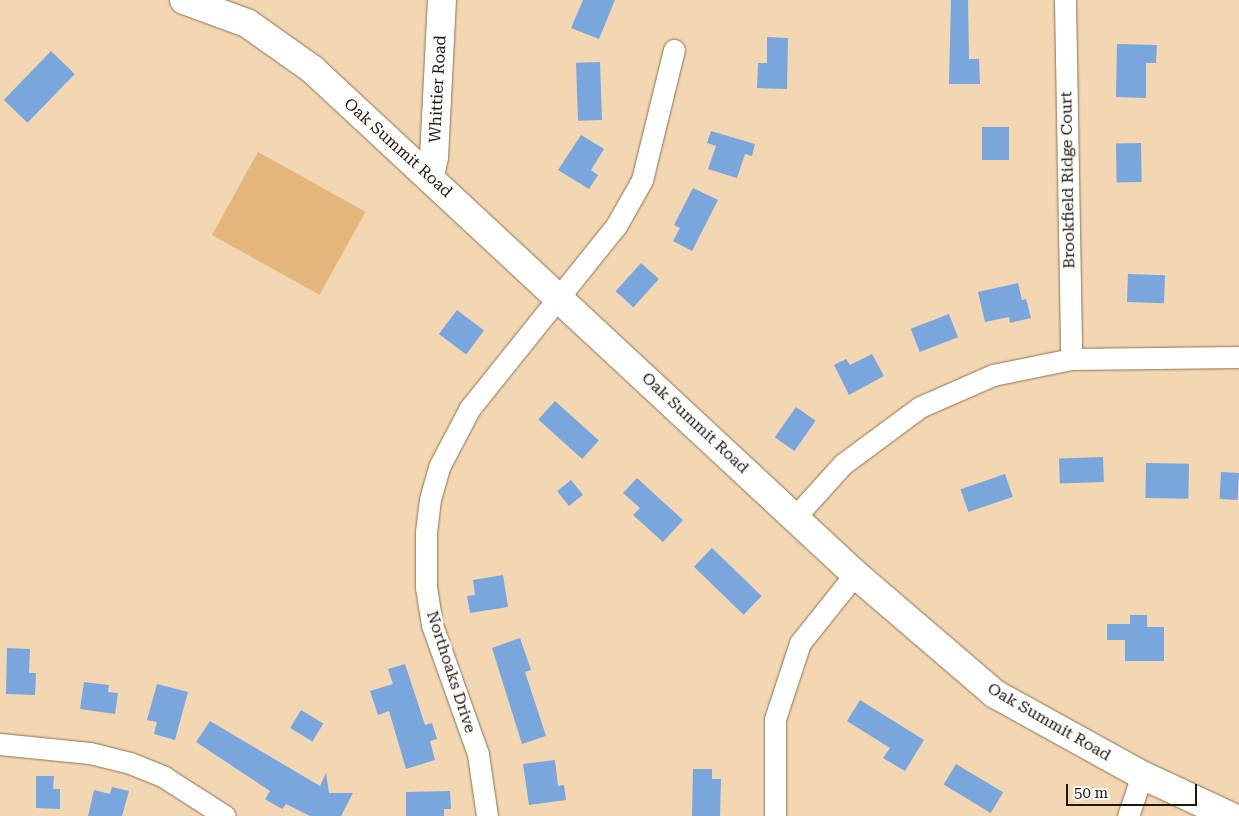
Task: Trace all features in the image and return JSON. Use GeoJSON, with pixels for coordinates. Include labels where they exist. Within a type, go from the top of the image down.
{"type":"FeatureCollection","features":[{"type":"Feature","properties":{"kind":"main road","name":"Oak Summit Road"},"geometry":{"type":"LineString","coordinates":[[184,0],[247,23],[274,40],[312,69],[796,516],[855,574],[995,694],[1142,775],[1230,816]]}},
{"type":"Feature","properties":{"kind":"main road","name":"Whittier Road"},"geometry":{"type":"LineString","coordinates":[[430,177],[434,157],[442,0]]}},
{"type":"Feature","properties":{"kind":"street","name":"Brookfield Ridge Court"},"geometry":{"type":"LineString","coordinates":[[1066,0],[1071,359]]}},
{"type":"Feature","properties":{"kind":"street","name":"Northoaks Drive"},"geometry":{"type":"LineString","coordinates":[[487,816],[478,754],[432,625],[426,588],[426,532],[430,499],[439,467],[470,408],[616,226],[642,180],[674,50]]}},
{"type":"Feature","properties":{"kind":"street"},"geometry":{"type":"LineString","coordinates":[[796,516],[843,464],[920,407],[994,375],[1071,359],[1239,357]]}},
{"type":"Feature","properties":{"kind":"street"},"geometry":{"type":"LineString","coordinates":[[775,816],[775,719],[800,643],[855,574]]}},
{"type":"Feature","properties":{"kind":"street"},"geometry":{"type":"LineString","coordinates":[[0,744],[90,753],[130,763],[164,777],[224,816]]}},
{"type":"Feature","properties":{"kind":"street"},"geometry":{"type":"LineString","coordinates":[[1128,816],[1142,775]]}},
{"type":"Feature","properties":{"kind":"shaded area"},"geometry":{"type":"Polygon","coordinates":[[[258,152],[366,212],[320,295],[212,235],[258,152]]]}},
{"type":"Feature","properties":{"kind":"building"},"geometry":{"type":"Polygon","coordinates":[[[583,0],[615,0],[599,39],[571,28],[583,0]]]}},
{"type":"Feature","properties":{"kind":"building"},"geometry":{"type":"Polygon","coordinates":[[[951,0],[968,0],[969,59],[979,59],[980,84],[949,84],[951,0]]]}},
{"type":"Feature","properties":{"kind":"building"},"geometry":{"type":"Polygon","coordinates":[[[767,37],[788,38],[787,89],[757,88],[758,63],[767,63],[767,37]]]}},
{"type":"Feature","properties":{"kind":"building"},"geometry":{"type":"Polygon","coordinates":[[[1117,44],[1157,45],[1156,63],[1146,63],[1146,98],[1116,97],[1117,44]]]}},
{"type":"Feature","properties":{"kind":"building"},"geometry":{"type":"Polygon","coordinates":[[[51,51],[75,74],[28,123],[4,100],[51,51]]]}},
{"type":"Feature","properties":{"kind":"building"},"geometry":{"type":"Polygon","coordinates":[[[600,62],[602,120],[578,121],[576,63],[600,62]]]}},
{"type":"Feature","properties":{"kind":"building"},"geometry":{"type":"Polygon","coordinates":[[[982,127],[1009,127],[1009,160],[982,160],[982,127]]]}},
{"type":"Feature","properties":{"kind":"building"},"geometry":{"type":"Polygon","coordinates":[[[711,131],[755,144],[752,156],[745,154],[737,178],[708,169],[716,146],[707,143],[711,131]]]}},
{"type":"Feature","properties":{"kind":"building"},"geometry":{"type":"Polygon","coordinates":[[[581,135],[604,149],[591,170],[598,175],[589,189],[558,170],[581,135]]]}},
{"type":"Feature","properties":{"kind":"building"},"geometry":{"type":"Polygon","coordinates":[[[1116,143],[1141,143],[1142,182],[1117,182],[1116,143]]]}},
{"type":"Feature","properties":{"kind":"building"},"geometry":{"type":"Polygon","coordinates":[[[693,188],[718,200],[692,251],[673,241],[680,228],[674,225],[693,188]]]}},
{"type":"Feature","properties":{"kind":"building"},"geometry":{"type":"Polygon","coordinates":[[[641,263],[659,279],[633,307],[616,291],[641,263]]]}},
{"type":"Feature","properties":{"kind":"building"},"geometry":{"type":"Polygon","coordinates":[[[1128,274],[1165,275],[1164,303],[1127,302],[1128,274]]]}},
{"type":"Feature","properties":{"kind":"building"},"geometry":{"type":"Polygon","coordinates":[[[1018,283],[1022,300],[1026,299],[1031,318],[1010,323],[1009,317],[985,322],[978,292],[1018,283]]]}},
{"type":"Feature","properties":{"kind":"building"},"geometry":{"type":"Polygon","coordinates":[[[457,310],[484,330],[466,354],[439,334],[457,310]]]}},
{"type":"Feature","properties":{"kind":"building"},"geometry":{"type":"Polygon","coordinates":[[[949,314],[958,337],[920,352],[911,329],[949,314]]]}},
{"type":"Feature","properties":{"kind":"building"},"geometry":{"type":"Polygon","coordinates":[[[872,354],[884,376],[849,395],[834,365],[846,359],[850,365],[872,354]]]}},
{"type":"Feature","properties":{"kind":"building"},"geometry":{"type":"Polygon","coordinates":[[[555,401],[599,440],[582,459],[538,420],[555,401]]]}},
{"type":"Feature","properties":{"kind":"building"},"geometry":{"type":"Polygon","coordinates":[[[796,407],[816,421],[794,451],[775,437],[796,407]]]}},
{"type":"Feature","properties":{"kind":"building"},"geometry":{"type":"Polygon","coordinates":[[[1103,457],[1104,482],[1060,484],[1059,459],[1103,457]]]}},
{"type":"Feature","properties":{"kind":"building"},"geometry":{"type":"Polygon","coordinates":[[[1146,463],[1189,464],[1188,499],[1145,498],[1146,463]]]}},
{"type":"Feature","properties":{"kind":"building"},"geometry":{"type":"Polygon","coordinates":[[[1221,472],[1239,473],[1238,500],[1220,499],[1221,472]]]}},
{"type":"Feature","properties":{"kind":"building"},"geometry":{"type":"Polygon","coordinates":[[[1005,474],[1013,497],[968,512],[961,489],[1005,474]]]}},
{"type":"Feature","properties":{"kind":"building"},"geometry":{"type":"Polygon","coordinates":[[[637,478],[683,520],[663,542],[633,515],[640,508],[623,493],[637,478]]]}},
{"type":"Feature","properties":{"kind":"building"},"geometry":{"type":"Polygon","coordinates":[[[571,480],[583,495],[569,506],[557,491],[571,480]]]}},
{"type":"Feature","properties":{"kind":"building"},"geometry":{"type":"Polygon","coordinates":[[[712,548],[762,596],[744,615],[694,567],[712,548]]]}},
{"type":"Feature","properties":{"kind":"building"},"geometry":{"type":"Polygon","coordinates":[[[503,575],[508,607],[470,613],[467,596],[475,595],[473,580],[503,575]]]}},
{"type":"Feature","properties":{"kind":"building"},"geometry":{"type":"Polygon","coordinates":[[[1130,615],[1147,615],[1147,627],[1164,627],[1164,661],[1125,661],[1125,640],[1107,640],[1107,624],[1130,624],[1130,615]]]}},
{"type":"Feature","properties":{"kind":"building"},"geometry":{"type":"Polygon","coordinates":[[[520,638],[531,670],[525,672],[546,736],[522,744],[492,648],[520,638]]]}},
{"type":"Feature","properties":{"kind":"building"},"geometry":{"type":"Polygon","coordinates":[[[7,648],[30,649],[29,673],[36,673],[35,695],[6,694],[7,648]]]}},
{"type":"Feature","properties":{"kind":"building"},"geometry":{"type":"Polygon","coordinates":[[[405,664],[425,725],[432,723],[437,739],[430,741],[435,760],[406,769],[389,711],[378,715],[370,691],[393,684],[388,669],[405,664]]]}},
{"type":"Feature","properties":{"kind":"building"},"geometry":{"type":"Polygon","coordinates":[[[84,682],[109,685],[108,692],[118,693],[115,714],[80,709],[84,682]]]}},
{"type":"Feature","properties":{"kind":"building"},"geometry":{"type":"Polygon","coordinates":[[[157,684],[188,692],[175,740],[154,734],[157,722],[147,720],[157,684]]]}},
{"type":"Feature","properties":{"kind":"building"},"geometry":{"type":"Polygon","coordinates":[[[860,700],[924,740],[905,771],[883,758],[890,748],[847,721],[860,700]]]}},
{"type":"Feature","properties":{"kind":"building"},"geometry":{"type":"Polygon","coordinates":[[[301,710],[323,723],[312,741],[290,728],[301,710]]]}},
{"type":"Feature","properties":{"kind":"building"},"geometry":{"type":"Polygon","coordinates":[[[210,721],[320,786],[326,773],[329,793],[353,793],[341,816],[310,816],[286,804],[282,809],[265,799],[270,791],[196,742],[210,721]]]}},
{"type":"Feature","properties":{"kind":"building"},"geometry":{"type":"Polygon","coordinates":[[[555,760],[558,786],[564,785],[566,800],[529,805],[523,764],[555,760]]]}},
{"type":"Feature","properties":{"kind":"building"},"geometry":{"type":"Polygon","coordinates":[[[956,764],[1003,792],[991,813],[944,785],[956,764]]]}},
{"type":"Feature","properties":{"kind":"building"},"geometry":{"type":"Polygon","coordinates":[[[693,769],[712,769],[712,779],[721,779],[720,816],[692,816],[693,769]]]}},
{"type":"Feature","properties":{"kind":"building"},"geometry":{"type":"Polygon","coordinates":[[[36,776],[54,776],[53,789],[60,789],[60,809],[36,808],[36,776]]]}},
{"type":"Feature","properties":{"kind":"building"},"geometry":{"type":"Polygon","coordinates":[[[112,787],[129,791],[122,816],[88,816],[94,790],[110,794],[112,787]]]}},
{"type":"Feature","properties":{"kind":"building"},"geometry":{"type":"Polygon","coordinates":[[[450,791],[451,809],[444,809],[444,816],[406,816],[406,792],[450,791]]]}}]}
